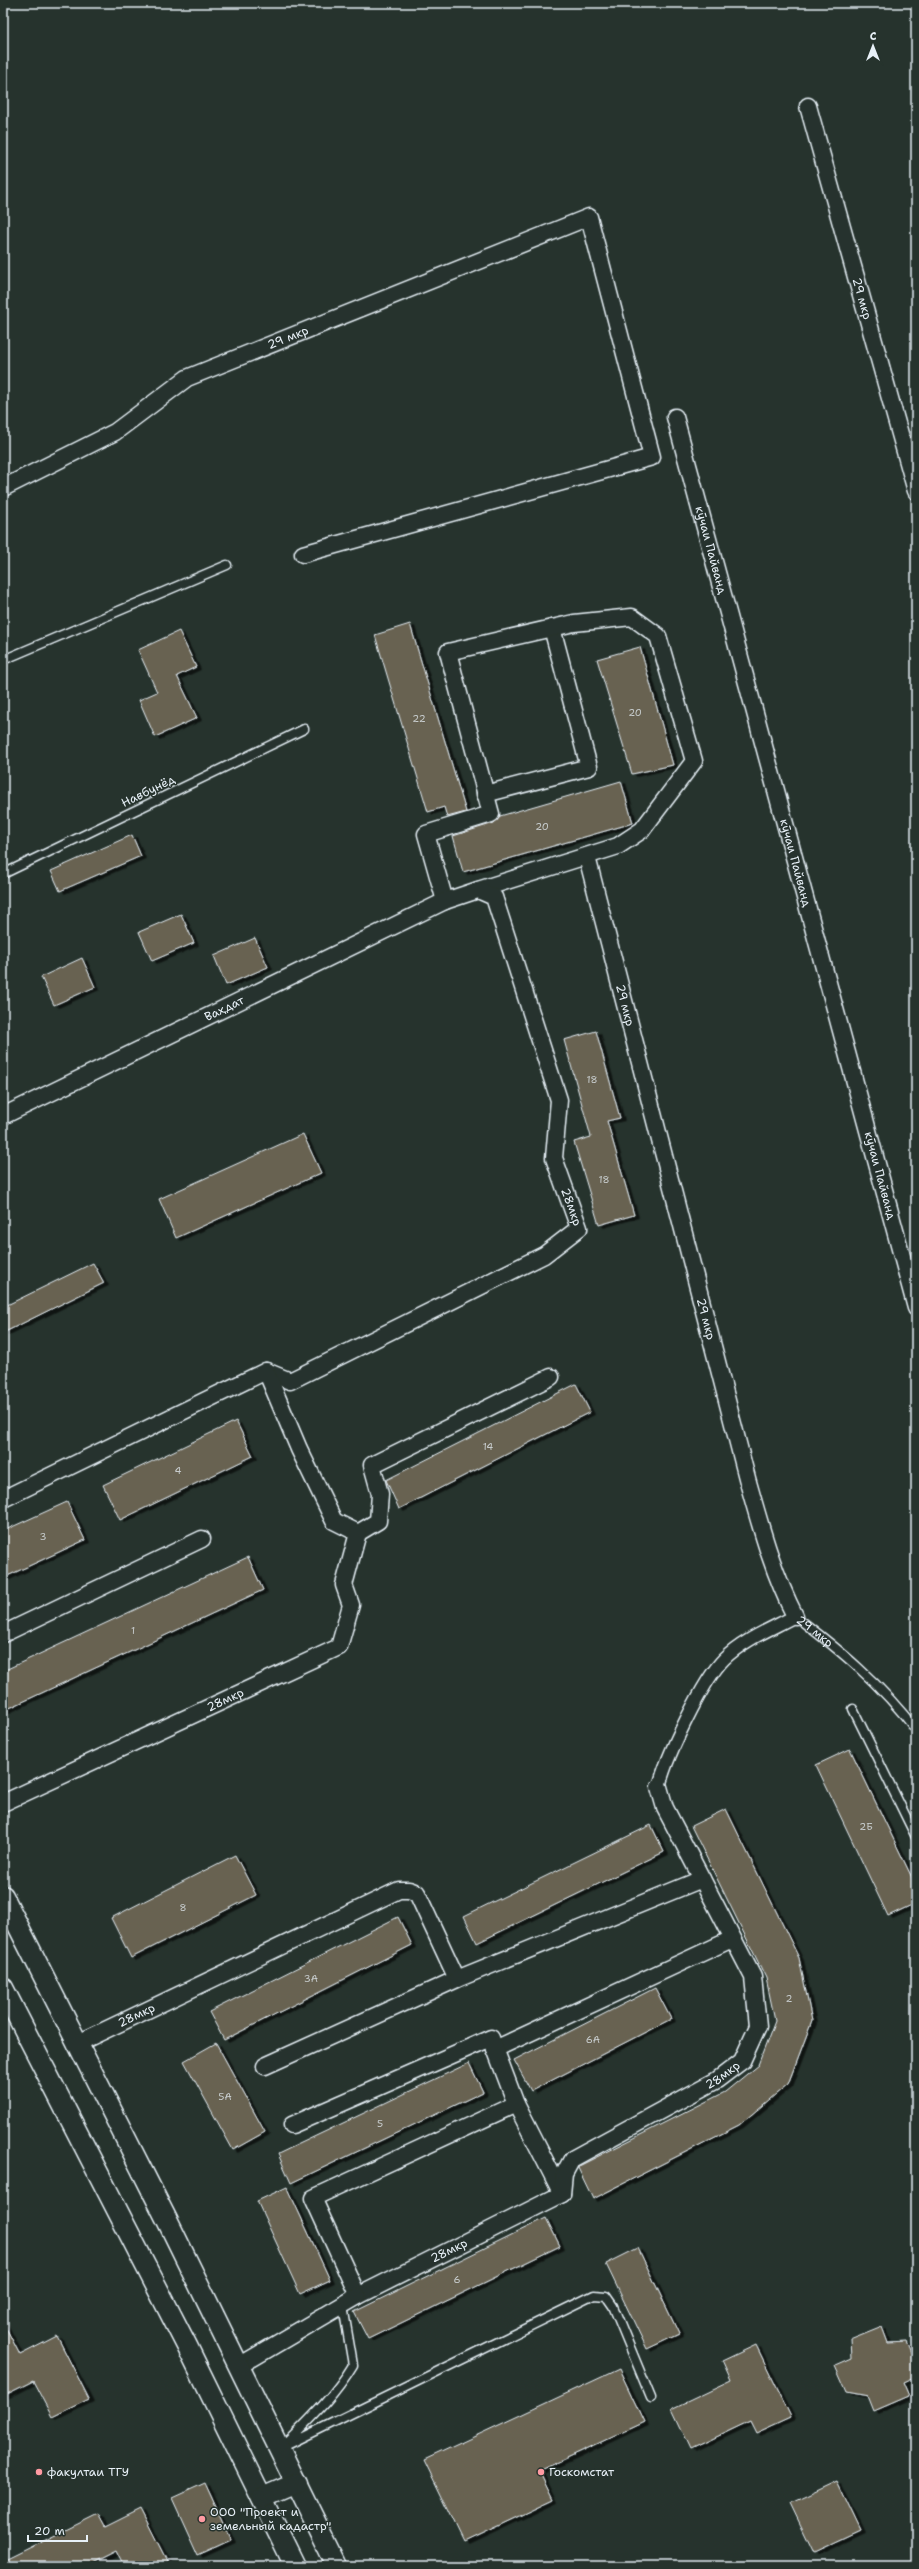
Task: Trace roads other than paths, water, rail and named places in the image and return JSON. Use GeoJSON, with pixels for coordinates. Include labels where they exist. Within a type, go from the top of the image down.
{"type":"FeatureCollection","features":[{"type":"Feature","properties":{"kind":"street","name":"29 мкр"},"geometry":{"type":"LineString","coordinates":[[808,106],[916,491]]}},
{"type":"Feature","properties":{"kind":"street","name":"29 мкр"},"geometry":{"type":"LineString","coordinates":[[3,488],[115,432],[186,378],[589,217],[652,458],[303,554]]}},
{"type":"Feature","properties":{"kind":"street","name":"кӯчаи Пайванд"},"geometry":{"type":"LineString","coordinates":[[675,417],[916,1308]]}},
{"type":"Feature","properties":{"kind":"street"},"geometry":{"type":"LineString","coordinates":[[632,617],[658,636],[694,761],[642,830],[618,846],[445,901],[426,834],[491,814],[448,652],[552,628],[574,623],[632,617]]}},
{"type":"Feature","properties":{"kind":"street"},"geometry":{"type":"LineString","coordinates":[[485,794],[589,767],[552,628]]}},
{"type":"Feature","properties":{"kind":"street","name":"29 мкр"},"geometry":{"type":"LineString","coordinates":[[587,857],[748,1482],[769,1555],[782,1592],[794,1616]]}},
{"type":"Feature","properties":{"kind":"street","name":"28мкр"},"geometry":{"type":"LineString","coordinates":[[266,1371],[290,1381],[544,1255],[579,1228],[554,1158],[559,1100],[494,897],[478,890]]}},
{"type":"Feature","properties":{"kind":"street","name":"Ваҳдат"},"geometry":{"type":"LineString","coordinates":[[3,1116],[445,901]]}},
{"type":"Feature","properties":{"kind":"street"},"geometry":{"type":"LineString","coordinates":[[3,1499],[266,1371],[299,1448],[334,1521],[358,1533],[378,1521],[380,1494],[372,1465],[551,1378]]}},
{"type":"Feature","properties":{"kind":"street","name":"28мкр"},"geometry":{"type":"LineString","coordinates":[[3,1803],[340,1647],[351,1605],[344,1585],[358,1533]]}},
{"type":"Feature","properties":{"kind":"street"},"geometry":{"type":"LineString","coordinates":[[3,1634],[202,1539]]}},
{"type":"Feature","properties":{"kind":"street"},"geometry":{"type":"LineString","coordinates":[[659,1787],[663,1771],[701,1691],[715,1669],[725,1658],[744,1643],[794,1616]]}},
{"type":"Feature","properties":{"kind":"street","name":"28мкр"},"geometry":{"type":"LineString","coordinates":[[239,2366],[358,2296],[562,2194],[564,2174],[572,2159],[717,2080],[742,2061],[758,2026],[753,1977],[665,1808],[659,1787]]}},
{"type":"Feature","properties":{"kind":"street"},"geometry":{"type":"LineString","coordinates":[[265,2066],[457,1979],[702,1879]]}},
{"type":"Feature","properties":{"kind":"street","name":"28мкр"},"geometry":{"type":"LineString","coordinates":[[76,2044],[399,1890],[409,1890],[417,1893],[457,1979]]}},
{"type":"Feature","properties":{"kind":"street"},"geometry":{"type":"LineString","coordinates":[[3,1896],[76,2044],[281,2448],[337,2566]]}},
{"type":"Feature","properties":{"kind":"street"},"geometry":{"type":"LineString","coordinates":[[495,2049],[732,1939]]}},
{"type":"Feature","properties":{"kind":"street"},"geometry":{"type":"LineString","coordinates":[[4,1994],[187,2346],[295,2566]]}},
{"type":"Feature","properties":{"kind":"street"},"geometry":{"type":"LineString","coordinates":[[292,2125],[491,2038],[516,2104],[562,2194]]}},
{"type":"Feature","properties":{"kind":"street"},"geometry":{"type":"LineString","coordinates":[[358,2296],[313,2198],[516,2104]]}},
{"type":"Feature","properties":{"kind":"street"},"geometry":{"type":"LineString","coordinates":[[262,2498],[297,2483]]}},
{"type":"Feature","properties":{"kind":"lane"},"geometry":{"type":"LineString","coordinates":[[3,660],[227,565]]}},
{"type":"Feature","properties":{"kind":"lane","name":"Навбунёд"},"geometry":{"type":"LineString","coordinates":[[3,874],[304,729]]}},
{"type":"Feature","properties":{"kind":"lane","name":"29 мкр"},"geometry":{"type":"LineString","coordinates":[[794,1616],[838,1649],[874,1680],[916,1730]]}},
{"type":"Feature","properties":{"kind":"lane"},"geometry":{"type":"LineString","coordinates":[[853,1709],[916,1837]]}},
{"type":"Feature","properties":{"kind":"lane"},"geometry":{"type":"LineString","coordinates":[[281,2448],[594,2295],[606,2296],[613,2306],[651,2398]]}},
{"type":"Feature","properties":{"kind":"lane"},"geometry":{"type":"LineString","coordinates":[[281,2448],[323,2406],[342,2384],[353,2365],[343,2306]]}},
{"type":"Feature","properties":{"kind":"place","name":"факултаи ТГУ"},"geometry":{"type":"Point","coordinates":[39,2472]}},
{"type":"Feature","properties":{"kind":"place","name":"Госкомстат"},"geometry":{"type":"Point","coordinates":[541,2472]}},
{"type":"Feature","properties":{"kind":"place","name":"ООО \"Проект и земельный кадастр\""},"geometry":{"type":"Point","coordinates":[202,2519]}}]}
